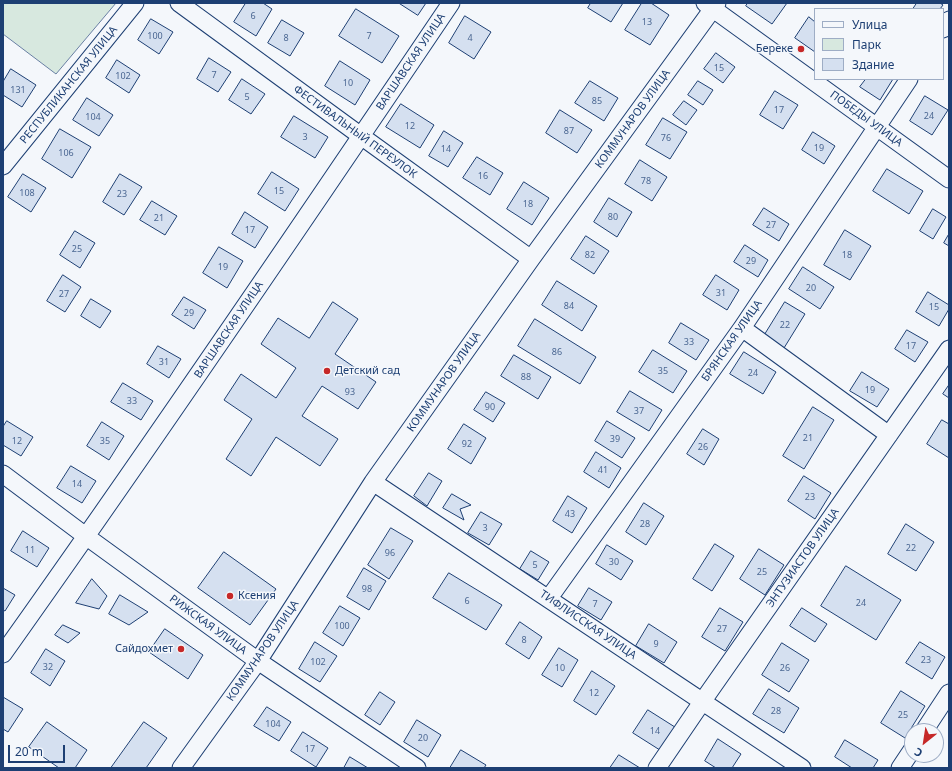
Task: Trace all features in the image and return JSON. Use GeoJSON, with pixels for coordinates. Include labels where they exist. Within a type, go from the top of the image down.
{"type":"FeatureCollection","features":[{"type":"Feature","properties":{"kind":"street","name":"РЕСПУБЛИКАНСКАЯ УЛИЦА"},"geometry":{"type":"LineString","coordinates":[[3,166],[135,3]]}},
{"type":"Feature","properties":{"kind":"street","name":"ФЕСТИВАЛЬНЫЙ ПЕРЕУЛОК"},"geometry":{"type":"LineString","coordinates":[[180,3],[531,259]]}},
{"type":"Feature","properties":{"kind":"street","name":"ВАРШАВСКАЯ УЛИЦА"},"geometry":{"type":"LineString","coordinates":[[3,654],[87,536],[451,3]]}},
{"type":"Feature","properties":{"kind":"street","name":"ПОБЕДЫ УЛИЦА"},"geometry":{"type":"LineString","coordinates":[[712,5],[949,179]]}},
{"type":"Feature","properties":{"kind":"street","name":"КОММУНАРОВ УЛИЦА"},"geometry":{"type":"LineString","coordinates":[[182,768],[258,661],[373,482],[712,5]]}},
{"type":"Feature","properties":{"kind":"street","name":"БРЯНСКАЯ УЛИЦА"},"geometry":{"type":"LineString","coordinates":[[549,598],[742,328],[908,80]]}},
{"type":"Feature","properties":{"kind":"street"},"geometry":{"type":"LineString","coordinates":[[742,328],[889,435]]}},
{"type":"Feature","properties":{"kind":"street","name":"ЭНТУЗИАСТОВ УЛИЦА"},"geometry":{"type":"LineString","coordinates":[[657,768],[949,349]]}},
{"type":"Feature","properties":{"kind":"street","name":"РИЖСКАЯ УЛИЦА"},"geometry":{"type":"LineString","coordinates":[[3,474],[258,661],[417,768]]}},
{"type":"Feature","properties":{"kind":"street","name":"ТИФЛИССКАЯ УЛИЦА"},"geometry":{"type":"LineString","coordinates":[[373,482],[802,768]]}},
{"type":"Feature","properties":{"kind":"street"},"geometry":{"type":"LineString","coordinates":[[929,723],[949,693]]}},
{"type":"Feature","properties":{"kind":"green space"},"geometry":{"type":"Polygon","coordinates":[[[3,3],[116,3],[56,74],[3,34],[3,3]]]}},
{"type":"Feature","properties":{"kind":"building"},"geometry":{"type":"Polygon","coordinates":[[[246,3],[263,3],[272,9],[256,36],[234,22],[246,3]]]}},
{"type":"Feature","properties":{"kind":"building"},"geometry":{"type":"Polygon","coordinates":[[[399,3],[426,3],[418,15],[399,3]]]}},
{"type":"Feature","properties":{"kind":"building"},"geometry":{"type":"Polygon","coordinates":[[[591,3],[623,3],[611,22],[588,8],[591,3]]]}},
{"type":"Feature","properties":{"kind":"building"},"geometry":{"type":"Polygon","coordinates":[[[642,3],[651,3],[669,15],[650,45],[625,30],[642,3]]]}},
{"type":"Feature","properties":{"kind":"building"},"geometry":{"type":"Polygon","coordinates":[[[748,3],[787,3],[772,24],[746,6],[748,3]]]}},
{"type":"Feature","properties":{"kind":"building"},"geometry":{"type":"Polygon","coordinates":[[[917,3],[940,3],[943,5],[941,8],[914,8],[917,3]]]}},
{"type":"Feature","properties":{"kind":"building"},"geometry":{"type":"Polygon","coordinates":[[[356,9],[399,36],[382,63],[339,36],[356,9]]]}},
{"type":"Feature","properties":{"kind":"building"},"geometry":{"type":"Polygon","coordinates":[[[465,16],[491,32],[474,59],[449,43],[465,16]]]}},
{"type":"Feature","properties":{"kind":"building"},"geometry":{"type":"Polygon","coordinates":[[[809,17],[814,21],[814,51],[795,38],[809,17]]]}},
{"type":"Feature","properties":{"kind":"building"},"geometry":{"type":"Polygon","coordinates":[[[151,19],[173,32],[159,54],[138,40],[151,19]]]}},
{"type":"Feature","properties":{"kind":"building"},"geometry":{"type":"Polygon","coordinates":[[[282,20],[304,33],[290,56],[268,43],[282,20]]]}},
{"type":"Feature","properties":{"kind":"building"},"geometry":{"type":"Polygon","coordinates":[[[716,53],[735,67],[723,83],[704,69],[716,53]]]}},
{"type":"Feature","properties":{"kind":"building"},"geometry":{"type":"Polygon","coordinates":[[[209,58],[231,72],[218,92],[197,79],[209,58]]]}},
{"type":"Feature","properties":{"kind":"building"},"geometry":{"type":"Polygon","coordinates":[[[117,60],[140,75],[129,93],[106,78],[117,60]]]}},
{"type":"Feature","properties":{"kind":"building"},"geometry":{"type":"Polygon","coordinates":[[[340,61],[370,80],[355,105],[325,86],[340,61]]]}},
{"type":"Feature","properties":{"kind":"building"},"geometry":{"type":"Polygon","coordinates":[[[11,69],[36,85],[22,107],[3,95],[3,82],[11,69]]]}},
{"type":"Feature","properties":{"kind":"building"},"geometry":{"type":"Polygon","coordinates":[[[242,79],[265,94],[251,114],[229,100],[242,79]]]}},
{"type":"Feature","properties":{"kind":"building"},"geometry":{"type":"Polygon","coordinates":[[[865,80],[892,80],[880,100],[860,87],[865,80]]]}},
{"type":"Feature","properties":{"kind":"building"},"geometry":{"type":"Polygon","coordinates":[[[590,81],[618,98],[604,121],[575,103],[590,81]]]}},
{"type":"Feature","properties":{"kind":"building"},"geometry":{"type":"Polygon","coordinates":[[[698,81],[713,90],[703,105],[688,95],[698,81]]]}},
{"type":"Feature","properties":{"kind":"building"},"geometry":{"type":"Polygon","coordinates":[[[775,91],[798,105],[783,129],[760,115],[775,91]]]}},
{"type":"Feature","properties":{"kind":"building"},"geometry":{"type":"Polygon","coordinates":[[[925,96],[948,110],[932,135],[910,121],[925,96]]]}},
{"type":"Feature","properties":{"kind":"building"},"geometry":{"type":"Polygon","coordinates":[[[87,98],[113,115],[99,136],[73,120],[87,98]]]}},
{"type":"Feature","properties":{"kind":"building"},"geometry":{"type":"Polygon","coordinates":[[[684,101],[697,110],[686,125],[673,115],[684,101]]]}},
{"type":"Feature","properties":{"kind":"building"},"geometry":{"type":"Polygon","coordinates":[[[401,104],[434,125],[420,148],[386,127],[401,104]]]}},
{"type":"Feature","properties":{"kind":"building"},"geometry":{"type":"Polygon","coordinates":[[[560,110],[592,130],[577,153],[546,133],[560,110]]]}},
{"type":"Feature","properties":{"kind":"building"},"geometry":{"type":"Polygon","coordinates":[[[294,116],[328,137],[315,158],[281,137],[294,116]]]}},
{"type":"Feature","properties":{"kind":"building"},"geometry":{"type":"Polygon","coordinates":[[[663,118],[687,132],[670,159],[646,145],[663,118]]]}},
{"type":"Feature","properties":{"kind":"building"},"geometry":{"type":"Polygon","coordinates":[[[60,129],[91,147],[72,178],[42,159],[60,129]]]}},
{"type":"Feature","properties":{"kind":"building"},"geometry":{"type":"Polygon","coordinates":[[[444,131],[463,143],[448,167],[429,156],[444,131]]]}},
{"type":"Feature","properties":{"kind":"building"},"geometry":{"type":"Polygon","coordinates":[[[813,132],[835,146],[824,164],[802,150],[813,132]]]}},
{"type":"Feature","properties":{"kind":"building"},"geometry":{"type":"Polygon","coordinates":[[[477,157],[503,173],[490,195],[463,178],[477,157]]]}},
{"type":"Feature","properties":{"kind":"building"},"geometry":{"type":"Polygon","coordinates":[[[640,160],[667,177],[652,201],[625,184],[640,160]]]}},
{"type":"Feature","properties":{"kind":"building"},"geometry":{"type":"Polygon","coordinates":[[[887,169],[923,191],[909,214],[873,191],[887,169]]]}},
{"type":"Feature","properties":{"kind":"building"},"geometry":{"type":"Polygon","coordinates":[[[272,172],[299,189],[285,211],[258,194],[272,172]]]}},
{"type":"Feature","properties":{"kind":"building"},"geometry":{"type":"Polygon","coordinates":[[[23,174],[46,188],[31,212],[8,197],[23,174]]]}},
{"type":"Feature","properties":{"kind":"building"},"geometry":{"type":"Polygon","coordinates":[[[120,174],[142,187],[124,215],[103,202],[120,174]]]}},
{"type":"Feature","properties":{"kind":"building"},"geometry":{"type":"Polygon","coordinates":[[[524,182],[549,198],[532,225],[507,209],[524,182]]]}},
{"type":"Feature","properties":{"kind":"building"},"geometry":{"type":"Polygon","coordinates":[[[609,198],[632,212],[617,237],[594,222],[609,198]]]}},
{"type":"Feature","properties":{"kind":"building"},"geometry":{"type":"Polygon","coordinates":[[[152,201],[177,216],[165,235],[140,220],[152,201]]]}},
{"type":"Feature","properties":{"kind":"building"},"geometry":{"type":"Polygon","coordinates":[[[764,208],[789,224],[779,241],[753,225],[764,208]]]}},
{"type":"Feature","properties":{"kind":"building"},"geometry":{"type":"Polygon","coordinates":[[[933,209],[946,217],[933,239],[920,231],[933,209]]]}},
{"type":"Feature","properties":{"kind":"building"},"geometry":{"type":"Polygon","coordinates":[[[245,212],[268,227],[255,248],[232,234],[245,212]]]}},
{"type":"Feature","properties":{"kind":"building"},"geometry":{"type":"Polygon","coordinates":[[[845,230],[871,246],[850,280],[824,265],[845,230]]]}},
{"type":"Feature","properties":{"kind":"building"},"geometry":{"type":"Polygon","coordinates":[[[75,231],[95,243],[80,268],[60,255],[75,231]]]}},
{"type":"Feature","properties":{"kind":"building"},"geometry":{"type":"Polygon","coordinates":[[[949,234],[949,246],[944,243],[949,234]]]}},
{"type":"Feature","properties":{"kind":"building"},"geometry":{"type":"Polygon","coordinates":[[[586,236],[609,251],[594,274],[571,259],[586,236]]]}},
{"type":"Feature","properties":{"kind":"building"},"geometry":{"type":"Polygon","coordinates":[[[745,245],[768,260],[758,277],[734,262],[745,245]]]}},
{"type":"Feature","properties":{"kind":"building"},"geometry":{"type":"Polygon","coordinates":[[[219,247],[243,261],[227,288],[203,273],[219,247]]]}},
{"type":"Feature","properties":{"kind":"building"},"geometry":{"type":"Polygon","coordinates":[[[803,267],[834,287],[820,309],[789,289],[803,267]]]}},
{"type":"Feature","properties":{"kind":"building"},"geometry":{"type":"Polygon","coordinates":[[[63,275],[81,287],[65,312],[47,301],[63,275]]]}},
{"type":"Feature","properties":{"kind":"building"},"geometry":{"type":"Polygon","coordinates":[[[716,275],[739,290],[727,310],[703,295],[716,275]]]}},
{"type":"Feature","properties":{"kind":"building"},"geometry":{"type":"Polygon","coordinates":[[[557,281],[597,306],[582,331],[542,305],[557,281]]]}},
{"type":"Feature","properties":{"kind":"building"},"geometry":{"type":"Polygon","coordinates":[[[928,292],[949,305],[949,309],[939,326],[916,312],[928,292]]]}},
{"type":"Feature","properties":{"kind":"building"},"geometry":{"type":"Polygon","coordinates":[[[184,297],[206,310],[194,329],[172,315],[184,297]]]}},
{"type":"Feature","properties":{"kind":"building"},"geometry":{"type":"Polygon","coordinates":[[[91,299],[111,311],[100,328],[81,316],[91,299]]]}},
{"type":"Feature","properties":{"kind":"building"},"geometry":{"type":"Polygon","coordinates":[[[333,302],[358,319],[335,354],[376,382],[358,409],[322,386],[302,416],[338,439],[320,466],[276,437],[251,476],[226,459],[252,419],[224,400],[241,374],[276,398],[296,368],[261,344],[278,318],[309,338],[333,302]]]}},
{"type":"Feature","properties":{"kind":"building"},"geometry":{"type":"Polygon","coordinates":[[[785,302],[805,314],[784,348],[764,336],[785,302]]]}},
{"type":"Feature","properties":{"kind":"building"},"geometry":{"type":"Polygon","coordinates":[[[535,319],[596,357],[580,384],[518,346],[535,319]]]}},
{"type":"Feature","properties":{"kind":"building"},"geometry":{"type":"Polygon","coordinates":[[[681,323],[709,340],[696,360],[669,343],[681,323]]]}},
{"type":"Feature","properties":{"kind":"building"},"geometry":{"type":"Polygon","coordinates":[[[907,330],[928,342],[915,362],[895,349],[907,330]]]}},
{"type":"Feature","properties":{"kind":"building"},"geometry":{"type":"Polygon","coordinates":[[[158,346],[181,359],[169,378],[147,364],[158,346]]]}},
{"type":"Feature","properties":{"kind":"building"},"geometry":{"type":"Polygon","coordinates":[[[653,350],[687,371],[673,393],[639,372],[653,350]]]}},
{"type":"Feature","properties":{"kind":"building"},"geometry":{"type":"Polygon","coordinates":[[[744,352],[776,372],[763,394],[730,374],[744,352]]]}},
{"type":"Feature","properties":{"kind":"building"},"geometry":{"type":"Polygon","coordinates":[[[514,355],[551,377],[538,399],[501,376],[514,355]]]}},
{"type":"Feature","properties":{"kind":"building"},"geometry":{"type":"Polygon","coordinates":[[[862,372],[889,389],[877,407],[850,391],[862,372]]]}},
{"type":"Feature","properties":{"kind":"building"},"geometry":{"type":"Polygon","coordinates":[[[123,383],[153,401],[141,420],[111,402],[123,383]]]}},
{"type":"Feature","properties":{"kind":"building"},"geometry":{"type":"Polygon","coordinates":[[[949,385],[949,398],[943,394],[949,385]]]}},
{"type":"Feature","properties":{"kind":"building"},"geometry":{"type":"Polygon","coordinates":[[[630,391],[662,410],[649,431],[617,412],[630,391]]]}},
{"type":"Feature","properties":{"kind":"building"},"geometry":{"type":"Polygon","coordinates":[[[486,392],[505,403],[493,422],[474,410],[486,392]]]}},
{"type":"Feature","properties":{"kind":"building"},"geometry":{"type":"Polygon","coordinates":[[[813,407],[834,420],[804,469],[783,456],[813,407]]]}},
{"type":"Feature","properties":{"kind":"building"},"geometry":{"type":"Polygon","coordinates":[[[942,420],[949,424],[949,458],[927,444],[942,420]]]}},
{"type":"Feature","properties":{"kind":"building"},"geometry":{"type":"Polygon","coordinates":[[[7,421],[33,437],[21,456],[3,445],[3,427],[7,421]]]}},
{"type":"Feature","properties":{"kind":"building"},"geometry":{"type":"Polygon","coordinates":[[[607,421],[635,438],[622,458],[595,441],[607,421]]]}},
{"type":"Feature","properties":{"kind":"building"},"geometry":{"type":"Polygon","coordinates":[[[102,422],[124,436],[109,460],[87,446],[102,422]]]}},
{"type":"Feature","properties":{"kind":"building"},"geometry":{"type":"Polygon","coordinates":[[[464,424],[486,438],[471,464],[448,449],[464,424]]]}},
{"type":"Feature","properties":{"kind":"building"},"geometry":{"type":"Polygon","coordinates":[[[703,429],[719,439],[704,465],[687,454],[703,429]]]}},
{"type":"Feature","properties":{"kind":"building"},"geometry":{"type":"Polygon","coordinates":[[[596,452],[621,468],[609,488],[584,472],[596,452]]]}},
{"type":"Feature","properties":{"kind":"building"},"geometry":{"type":"Polygon","coordinates":[[[71,466],[96,481],[82,503],[57,488],[71,466]]]}},
{"type":"Feature","properties":{"kind":"building"},"geometry":{"type":"Polygon","coordinates":[[[429,473],[442,481],[427,506],[414,496],[429,473]]]}},
{"type":"Feature","properties":{"kind":"building"},"geometry":{"type":"Polygon","coordinates":[[[804,476],[831,493],[815,519],[788,501],[804,476]]]}},
{"type":"Feature","properties":{"kind":"building"},"geometry":{"type":"Polygon","coordinates":[[[452,494],[471,505],[460,509],[464,520],[443,508],[452,494]]]}},
{"type":"Feature","properties":{"kind":"building"},"geometry":{"type":"Polygon","coordinates":[[[568,496],[587,508],[572,533],[553,521],[568,496]]]}},
{"type":"Feature","properties":{"kind":"building"},"geometry":{"type":"Polygon","coordinates":[[[644,503],[664,516],[646,545],[626,532],[644,503]]]}},
{"type":"Feature","properties":{"kind":"building"},"geometry":{"type":"Polygon","coordinates":[[[481,512],[502,524],[489,545],[468,533],[481,512]]]}},
{"type":"Feature","properties":{"kind":"building"},"geometry":{"type":"Polygon","coordinates":[[[906,524],[934,542],[916,571],[888,554],[906,524]]]}},
{"type":"Feature","properties":{"kind":"building"},"geometry":{"type":"Polygon","coordinates":[[[391,528],[413,541],[389,579],[368,565],[391,528]]]}},
{"type":"Feature","properties":{"kind":"building"},"geometry":{"type":"Polygon","coordinates":[[[23,531],[49,548],[37,567],[11,551],[23,531]]]}},
{"type":"Feature","properties":{"kind":"building"},"geometry":{"type":"Polygon","coordinates":[[[715,544],[734,556],[712,591],[693,579],[715,544]]]}},
{"type":"Feature","properties":{"kind":"building"},"geometry":{"type":"Polygon","coordinates":[[[607,545],[633,561],[621,580],[596,564],[607,545]]]}},
{"type":"Feature","properties":{"kind":"building"},"geometry":{"type":"Polygon","coordinates":[[[759,549],[784,565],[765,595],[740,579],[759,549]]]}},
{"type":"Feature","properties":{"kind":"building"},"geometry":{"type":"Polygon","coordinates":[[[531,551],[549,562],[538,580],[520,569],[531,551]]]}},
{"type":"Feature","properties":{"kind":"building"},"geometry":{"type":"Polygon","coordinates":[[[224,552],[276,589],[250,625],[198,588],[224,552]]]}},
{"type":"Feature","properties":{"kind":"building"},"geometry":{"type":"Polygon","coordinates":[[[846,566],[901,600],[876,640],[821,606],[846,566]]]}},
{"type":"Feature","properties":{"kind":"building"},"geometry":{"type":"Polygon","coordinates":[[[364,568],[386,581],[369,610],[347,597],[364,568]]]}},
{"type":"Feature","properties":{"kind":"building"},"geometry":{"type":"Polygon","coordinates":[[[449,573],[502,605],[486,630],[433,598],[449,573]]]}},
{"type":"Feature","properties":{"kind":"building"},"geometry":{"type":"Polygon","coordinates":[[[92,579],[107,596],[99,609],[76,603],[92,579]]]}},
{"type":"Feature","properties":{"kind":"building"},"geometry":{"type":"Polygon","coordinates":[[[3,588],[15,595],[5,611],[3,610],[3,588]]]}},
{"type":"Feature","properties":{"kind":"building"},"geometry":{"type":"Polygon","coordinates":[[[589,588],[612,602],[601,620],[578,606],[589,588]]]}},
{"type":"Feature","properties":{"kind":"building"},"geometry":{"type":"Polygon","coordinates":[[[120,595],[148,612],[129,625],[109,614],[120,595]]]}},
{"type":"Feature","properties":{"kind":"building"},"geometry":{"type":"Polygon","coordinates":[[[340,606],[360,618],[343,646],[323,633],[340,606]]]}},
{"type":"Feature","properties":{"kind":"building"},"geometry":{"type":"Polygon","coordinates":[[[720,608],[743,622],[725,651],[702,637],[720,608]]]}},
{"type":"Feature","properties":{"kind":"building"},"geometry":{"type":"Polygon","coordinates":[[[802,608],[827,624],[815,642],[790,626],[802,608]]]}},
{"type":"Feature","properties":{"kind":"building"},"geometry":{"type":"Polygon","coordinates":[[[520,622],[542,637],[529,659],[506,644],[520,622]]]}},
{"type":"Feature","properties":{"kind":"building"},"geometry":{"type":"Polygon","coordinates":[[[649,624],[677,642],[664,663],[636,646],[649,624]]]}},
{"type":"Feature","properties":{"kind":"building"},"geometry":{"type":"Polygon","coordinates":[[[63,625],[80,633],[68,643],[55,635],[63,625]]]}},
{"type":"Feature","properties":{"kind":"building"},"geometry":{"type":"Polygon","coordinates":[[[165,629],[203,655],[188,679],[149,652],[165,629]]]}},
{"type":"Feature","properties":{"kind":"building"},"geometry":{"type":"Polygon","coordinates":[[[315,642],[337,656],[320,682],[299,669],[315,642]]]}},
{"type":"Feature","properties":{"kind":"building"},"geometry":{"type":"Polygon","coordinates":[[[920,642],[945,657],[932,679],[906,663],[920,642]]]}},
{"type":"Feature","properties":{"kind":"building"},"geometry":{"type":"Polygon","coordinates":[[[782,643],[809,660],[789,692],[762,675],[782,643]]]}},
{"type":"Feature","properties":{"kind":"building"},"geometry":{"type":"Polygon","coordinates":[[[559,648],[578,660],[562,687],[542,675],[559,648]]]}},
{"type":"Feature","properties":{"kind":"building"},"geometry":{"type":"Polygon","coordinates":[[[46,649],[65,661],[50,686],[31,673],[46,649]]]}},
{"type":"Feature","properties":{"kind":"building"},"geometry":{"type":"Polygon","coordinates":[[[592,671],[615,686],[596,715],[574,701],[592,671]]]}},
{"type":"Feature","properties":{"kind":"building"},"geometry":{"type":"Polygon","coordinates":[[[769,689],[799,708],[784,733],[753,714],[769,689]]]}},
{"type":"Feature","properties":{"kind":"building"},"geometry":{"type":"Polygon","coordinates":[[[901,691],[925,706],[914,723],[904,723],[904,737],[881,723],[901,691]]]}},
{"type":"Feature","properties":{"kind":"building"},"geometry":{"type":"Polygon","coordinates":[[[380,692],[395,702],[380,725],[365,715],[380,692]]]}},
{"type":"Feature","properties":{"kind":"building"},"geometry":{"type":"Polygon","coordinates":[[[3,697],[23,709],[8,732],[3,729],[3,697]]]}},
{"type":"Feature","properties":{"kind":"building"},"geometry":{"type":"Polygon","coordinates":[[[267,707],[291,722],[279,741],[254,726],[267,707]]]}},
{"type":"Feature","properties":{"kind":"building"},"geometry":{"type":"Polygon","coordinates":[[[648,710],[678,729],[663,752],[633,733],[648,710]]]}},
{"type":"Feature","properties":{"kind":"building"},"geometry":{"type":"Polygon","coordinates":[[[417,720],[441,735],[428,757],[404,742],[417,720]]]}},
{"type":"Feature","properties":{"kind":"building"},"geometry":{"type":"Polygon","coordinates":[[[47,722],[87,750],[75,768],[59,768],[29,747],[47,722]]]}},
{"type":"Feature","properties":{"kind":"building"},"geometry":{"type":"Polygon","coordinates":[[[144,722],[167,738],[146,768],[111,768],[144,722]]]}},
{"type":"Feature","properties":{"kind":"building"},"geometry":{"type":"Polygon","coordinates":[[[303,732],[328,748],[316,767],[291,751],[303,732]]]}},
{"type":"Feature","properties":{"kind":"building"},"geometry":{"type":"Polygon","coordinates":[[[718,739],[741,754],[732,768],[716,768],[705,761],[718,739]]]}},
{"type":"Feature","properties":{"kind":"building"},"geometry":{"type":"Polygon","coordinates":[[[845,740],[878,760],[873,768],[852,768],[835,757],[845,740]]]}},
{"type":"Feature","properties":{"kind":"building"},"geometry":{"type":"Polygon","coordinates":[[[461,750],[486,765],[484,768],[450,768],[461,750]]]}},
{"type":"Feature","properties":{"kind":"building"},"geometry":{"type":"Polygon","coordinates":[[[619,755],[640,768],[610,768],[619,755]]]}},
{"type":"Feature","properties":{"kind":"building"},"geometry":{"type":"Polygon","coordinates":[[[350,757],[368,768],[344,768],[350,757]]]}},
{"type":"Feature","properties":{"kind":"place","name":"Береке"},"geometry":{"type":"Point","coordinates":[801,49]}},
{"type":"Feature","properties":{"kind":"place","name":"Детский сад"},"geometry":{"type":"Point","coordinates":[327,371]}},
{"type":"Feature","properties":{"kind":"place","name":"Ксения"},"geometry":{"type":"Point","coordinates":[230,596]}},
{"type":"Feature","properties":{"kind":"place","name":"Сайдохмет"},"geometry":{"type":"Point","coordinates":[181,649]}}]}
